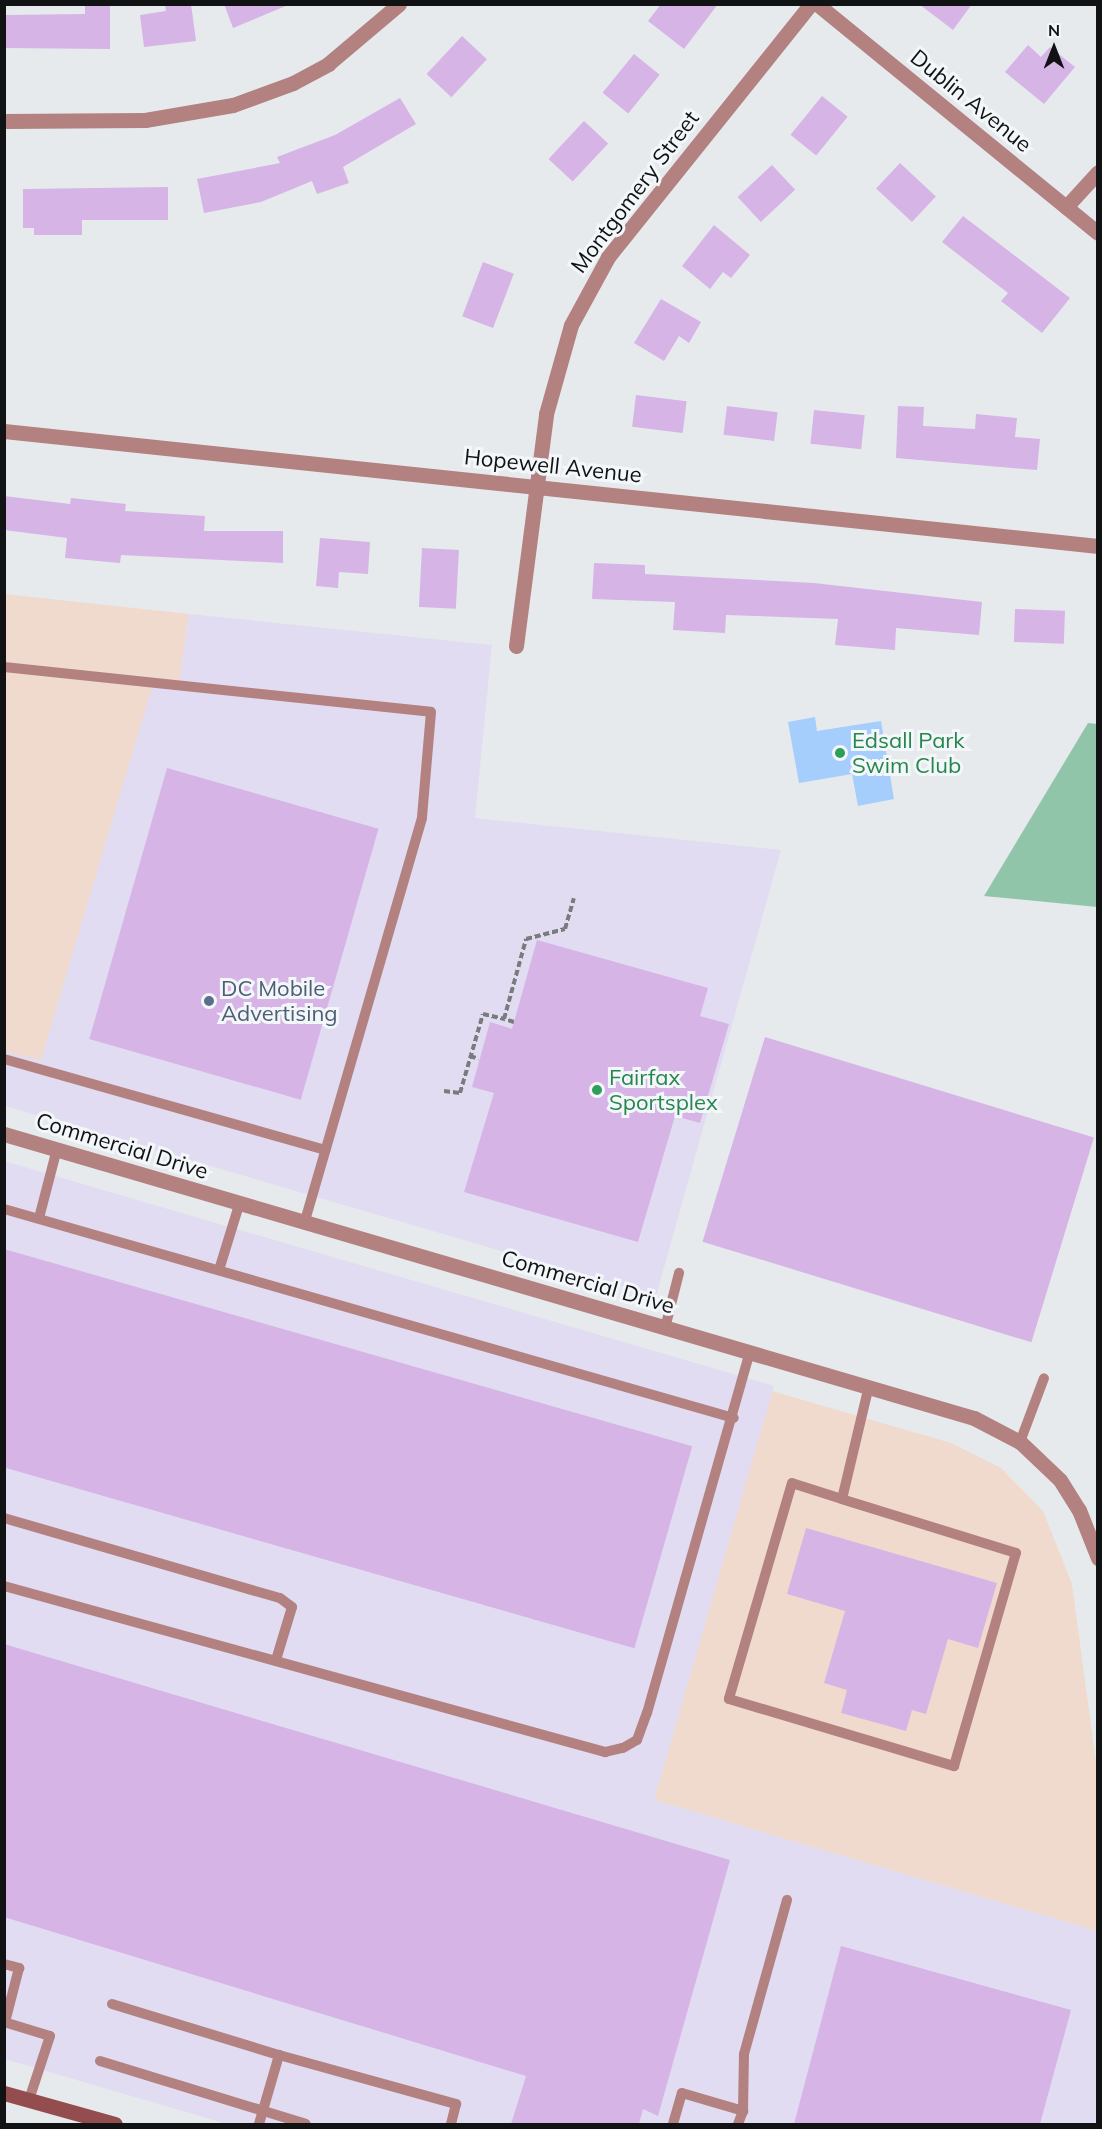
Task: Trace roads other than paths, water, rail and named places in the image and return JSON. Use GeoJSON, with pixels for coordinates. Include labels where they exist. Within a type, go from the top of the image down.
{"type":"FeatureCollection","features":[{"type":"Feature","properties":{"kind":"street"},"geometry":{"type":"LineString","coordinates":[[4,121],[145,120],[233,105],[293,83],[328,63],[399,4]]}},
{"type":"Feature","properties":{"kind":"street","name":"Montgomery Street"},"geometry":{"type":"LineString","coordinates":[[516,646],[536,486],[555,372],[591,284],[636,220],[811,4]]}},
{"type":"Feature","properties":{"kind":"street","name":"Dublin Avenue"},"geometry":{"type":"LineString","coordinates":[[817,4],[1098,233]]}},
{"type":"Feature","properties":{"kind":"street"},"geometry":{"type":"LineString","coordinates":[[1066,207],[1098,172]]}},
{"type":"Feature","properties":{"kind":"street","name":"Hopewell Avenue"},"geometry":{"type":"LineString","coordinates":[[4,430],[1098,546]]}},
{"type":"Feature","properties":{"kind":"street","name":"Commercial Drive"},"geometry":{"type":"LineString","coordinates":[[4,1134],[304,1224],[975,1418],[1020,1442],[1070,1494],[1098,1557]]}},
{"type":"Feature","properties":{"kind":"street"},"geometry":{"type":"LineString","coordinates":[[4,2093],[115,2124]]}},
{"type":"Feature","properties":{"kind":"lane"},"geometry":{"type":"LineString","coordinates":[[4,667],[430,712],[422,818],[304,1224]]}},
{"type":"Feature","properties":{"kind":"lane"},"geometry":{"type":"LineString","coordinates":[[4,1059],[325,1150]]}},
{"type":"Feature","properties":{"kind":"lane"},"geometry":{"type":"LineString","coordinates":[[39,1218],[57,1149]]}},
{"type":"Feature","properties":{"kind":"lane"},"geometry":{"type":"LineString","coordinates":[[219,1270],[238,1204]]}},
{"type":"Feature","properties":{"kind":"lane"},"geometry":{"type":"LineString","coordinates":[[4,1209],[734,1418]]}},
{"type":"Feature","properties":{"kind":"lane"},"geometry":{"type":"LineString","coordinates":[[665,1328],[680,1273]]}},
{"type":"Feature","properties":{"kind":"lane"},"geometry":{"type":"LineString","coordinates":[[4,1586],[605,1752],[623,1748],[637,1740],[646,1713],[734,1418],[750,1352]]}},
{"type":"Feature","properties":{"kind":"lane"},"geometry":{"type":"LineString","coordinates":[[1020,1442],[1044,1378]]}},
{"type":"Feature","properties":{"kind":"lane"},"geometry":{"type":"LineString","coordinates":[[842,1499],[869,1386]]}},
{"type":"Feature","properties":{"kind":"lane"},"geometry":{"type":"LineString","coordinates":[[792,1483],[842,1499],[1016,1553],[954,1766],[729,1699],[792,1483]]}},
{"type":"Feature","properties":{"kind":"lane"},"geometry":{"type":"LineString","coordinates":[[4,1518],[280,1598],[292,1607],[276,1660]]}},
{"type":"Feature","properties":{"kind":"lane"},"geometry":{"type":"LineString","coordinates":[[738,2124],[743,2111],[744,2054],[787,1900]]}},
{"type":"Feature","properties":{"kind":"lane"},"geometry":{"type":"LineString","coordinates":[[4,1964],[19,1968],[5,2022],[50,2036],[29,2100]]}},
{"type":"Feature","properties":{"kind":"lane"},"geometry":{"type":"LineString","coordinates":[[112,2004],[279,2055],[456,2104],[451,2124]]}},
{"type":"Feature","properties":{"kind":"lane"},"geometry":{"type":"LineString","coordinates":[[260,2124],[279,2055]]}},
{"type":"Feature","properties":{"kind":"lane"},"geometry":{"type":"LineString","coordinates":[[100,2061],[306,2124]]}},
{"type":"Feature","properties":{"kind":"lane"},"geometry":{"type":"LineString","coordinates":[[673,2124],[682,2093],[743,2111]]}},
{"type":"Feature","properties":{"kind":"water","name":"Edsall Park Swim Club"},"geometry":{"type":"Polygon","coordinates":[[[815,717],[817,731],[881,721],[894,799],[858,806],[852,774],[799,783],[788,722],[815,717]]]}},
{"type":"Feature","properties":{"kind":"place","name":"Edsall Park Swim Club"},"geometry":{"type":"Point","coordinates":[840,753]}},
{"type":"Feature","properties":{"kind":"place","name":"DC Mobile Advertising"},"geometry":{"type":"Point","coordinates":[209,1001]}},
{"type":"Feature","properties":{"kind":"place","name":"Fairfax Sportsplex"},"geometry":{"type":"Point","coordinates":[597,1090]}}]}
